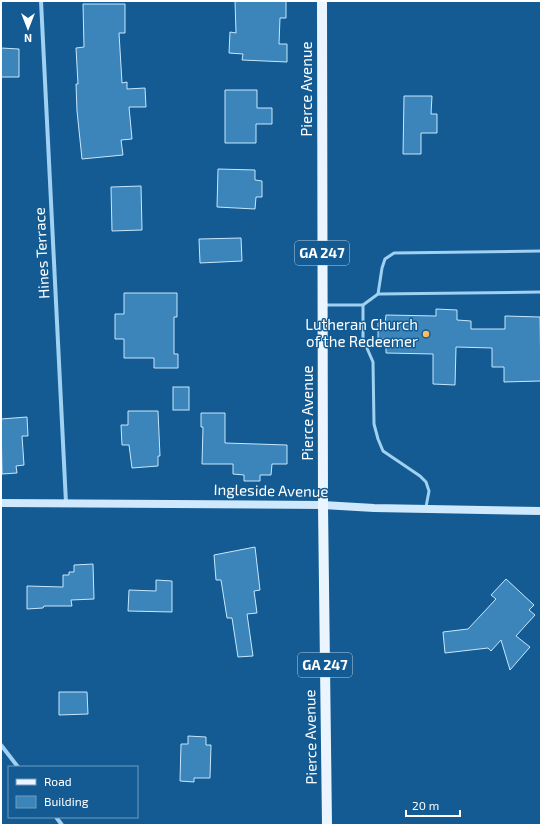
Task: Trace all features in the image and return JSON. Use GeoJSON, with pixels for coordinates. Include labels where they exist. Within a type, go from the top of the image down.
{"type":"FeatureCollection","features":[{"type":"Feature","properties":{"kind":"main road","name":"Pierce Avenue"},"geometry":{"type":"LineString","coordinates":[[322,1],[323,505],[327,825]]}},
{"type":"Feature","properties":{"kind":"street","name":"Hines Terrace"},"geometry":{"type":"LineString","coordinates":[[41,1],[66,503]]}},
{"type":"Feature","properties":{"kind":"street","name":"Ingleside Avenue"},"geometry":{"type":"LineString","coordinates":[[1,503],[323,505],[541,511]]}},
{"type":"Feature","properties":{"kind":"street"},"geometry":{"type":"LineString","coordinates":[[1,745],[17,766]]}},
{"type":"Feature","properties":{"kind":"lane"},"geometry":{"type":"LineString","coordinates":[[378,294],[385,258],[394,253],[541,250]]}},
{"type":"Feature","properties":{"kind":"lane"},"geometry":{"type":"LineString","coordinates":[[322,305],[362,305],[378,294],[541,292]]}},
{"type":"Feature","properties":{"kind":"lane"},"geometry":{"type":"LineString","coordinates":[[362,305],[362,339],[373,362],[374,424],[378,439],[383,451],[420,476],[426,482],[428,491],[426,509]]}},
{"type":"Feature","properties":{"kind":"building"},"geometry":{"type":"Polygon","coordinates":[[[235,1],[286,1],[286,18],[280,18],[279,44],[287,44],[287,62],[242,60],[243,54],[229,53],[230,32],[236,33],[235,1]]]}},
{"type":"Feature","properties":{"kind":"building"},"geometry":{"type":"Polygon","coordinates":[[[83,4],[125,4],[125,33],[119,33],[122,83],[127,82],[127,89],[145,88],[146,107],[129,107],[132,139],[121,140],[123,155],[82,159],[77,111],[76,84],[78,84],[76,48],[84,47],[83,4]]]}},
{"type":"Feature","properties":{"kind":"building"},"geometry":{"type":"Polygon","coordinates":[[[1,48],[19,49],[19,77],[1,77],[1,48]]]}},
{"type":"Feature","properties":{"kind":"building"},"geometry":{"type":"Polygon","coordinates":[[[225,90],[257,90],[257,108],[272,108],[272,124],[256,124],[256,143],[225,143],[225,90]]]}},
{"type":"Feature","properties":{"kind":"building"},"geometry":{"type":"Polygon","coordinates":[[[404,96],[432,96],[431,114],[437,114],[437,133],[421,133],[421,154],[403,154],[404,96]]]}},
{"type":"Feature","properties":{"kind":"building"},"geometry":{"type":"Polygon","coordinates":[[[218,169],[255,170],[255,180],[262,181],[262,197],[256,197],[255,209],[217,207],[218,169]]]}},
{"type":"Feature","properties":{"kind":"building"},"geometry":{"type":"Polygon","coordinates":[[[141,186],[142,230],[112,231],[111,187],[141,186]]]}},
{"type":"Feature","properties":{"kind":"building"},"geometry":{"type":"Polygon","coordinates":[[[241,238],[242,261],[200,263],[199,239],[241,238]]]}},
{"type":"Feature","properties":{"kind":"building"},"geometry":{"type":"Polygon","coordinates":[[[124,293],[177,293],[177,317],[174,317],[174,354],[178,354],[178,368],[154,368],[154,358],[124,358],[124,339],[115,339],[115,314],[124,314],[124,293]]]}},
{"type":"Feature","properties":{"kind":"building"},"geometry":{"type":"Polygon","coordinates":[[[436,309],[457,310],[457,320],[471,321],[471,329],[505,329],[505,316],[540,317],[541,381],[504,382],[504,367],[492,367],[492,348],[456,347],[455,385],[433,384],[433,354],[386,353],[386,339],[378,339],[378,323],[385,324],[386,315],[436,316],[436,309]]]}},
{"type":"Feature","properties":{"kind":"building"},"geometry":{"type":"Polygon","coordinates":[[[173,387],[189,387],[189,410],[173,410],[173,387]]]}},
{"type":"Feature","properties":{"kind":"building"},"geometry":{"type":"Polygon","coordinates":[[[128,411],[158,411],[160,456],[158,456],[158,466],[132,468],[129,445],[122,445],[121,425],[128,425],[128,411]]]}},
{"type":"Feature","properties":{"kind":"building"},"geometry":{"type":"Polygon","coordinates":[[[201,413],[225,413],[225,443],[287,445],[287,464],[272,464],[271,475],[260,475],[260,481],[244,481],[244,475],[233,474],[233,464],[202,464],[203,427],[201,427],[201,413]]]}},
{"type":"Feature","properties":{"kind":"building"},"geometry":{"type":"Polygon","coordinates":[[[27,417],[28,436],[22,436],[24,465],[16,466],[17,473],[2,474],[1,419],[27,417]]]}},
{"type":"Feature","properties":{"kind":"building"},"geometry":{"type":"Polygon","coordinates":[[[255,547],[260,590],[254,591],[257,613],[247,614],[253,656],[238,657],[232,618],[227,618],[221,580],[216,580],[214,555],[255,547]]]}},
{"type":"Feature","properties":{"kind":"building"},"geometry":{"type":"Polygon","coordinates":[[[93,564],[94,599],[71,600],[72,606],[44,606],[43,608],[27,609],[27,586],[63,587],[63,575],[69,575],[69,572],[74,572],[74,565],[93,564]]]}},
{"type":"Feature","properties":{"kind":"building"},"geometry":{"type":"Polygon","coordinates":[[[506,579],[534,605],[529,610],[535,615],[516,636],[530,647],[510,670],[501,640],[491,651],[488,648],[445,653],[443,632],[468,629],[496,599],[491,595],[506,579]]]}},
{"type":"Feature","properties":{"kind":"building"},"geometry":{"type":"Polygon","coordinates":[[[156,580],[172,581],[172,612],[128,611],[129,590],[156,591],[156,580]]]}},
{"type":"Feature","properties":{"kind":"building"},"geometry":{"type":"Polygon","coordinates":[[[59,692],[87,692],[88,714],[59,715],[59,692]]]}},
{"type":"Feature","properties":{"kind":"building"},"geometry":{"type":"Polygon","coordinates":[[[188,736],[206,737],[206,745],[211,745],[210,778],[194,778],[194,782],[180,781],[181,744],[188,744],[188,736]]]}},
{"type":"Feature","properties":{"kind":"place","name":"Lutheran Church of the Redeemer"},"geometry":{"type":"Point","coordinates":[426,334]}}]}
